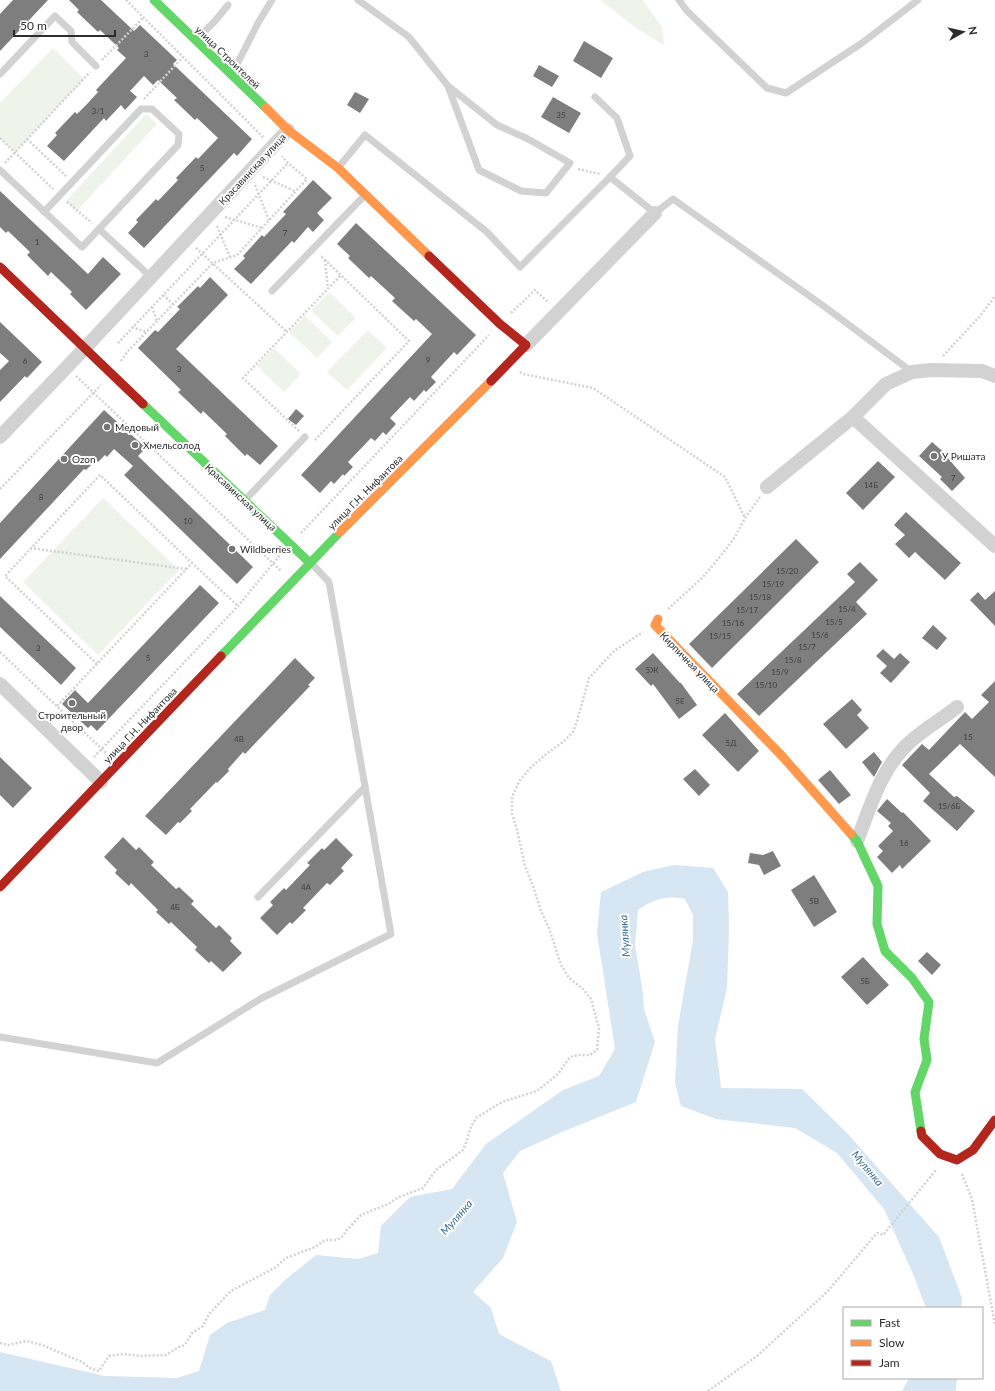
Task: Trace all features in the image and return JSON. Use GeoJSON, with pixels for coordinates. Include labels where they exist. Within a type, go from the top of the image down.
{"type":"FeatureCollection","features":[{"type":"Feature","properties":{"kind":"street","name":"улица Строителей"},"geometry":{"type":"LineString","coordinates":[[154,0],[288,130]]}},
{"type":"Feature","properties":{"kind":"street","name":"Красавинская улица"},"geometry":{"type":"LineString","coordinates":[[0,437],[288,130]]}},
{"type":"Feature","properties":{"kind":"street"},"geometry":{"type":"LineString","coordinates":[[288,130],[338,168],[500,324],[526,345],[655,213]]}},
{"type":"Feature","properties":{"kind":"street","name":"Красавинская улица"},"geometry":{"type":"LineString","coordinates":[[0,268],[310,563]]}},
{"type":"Feature","properties":{"kind":"street","name":"улица Г.Н. Нифантова"},"geometry":{"type":"LineString","coordinates":[[0,887],[310,563],[526,345]]}},
{"type":"Feature","properties":{"kind":"street"},"geometry":{"type":"LineString","coordinates":[[767,487],[853,417],[886,384],[912,372],[931,370],[982,371],[995,376]]}},
{"type":"Feature","properties":{"kind":"street"},"geometry":{"type":"LineString","coordinates":[[853,417],[995,546]]}},
{"type":"Feature","properties":{"kind":"street","name":"Кирпичная улица"},"geometry":{"type":"LineString","coordinates":[[656,622],[782,756],[857,841],[878,886],[877,924],[885,951],[912,978],[929,1002],[924,1039],[927,1060],[915,1092],[922,1136],[940,1154],[957,1160]]}},
{"type":"Feature","properties":{"kind":"street"},"geometry":{"type":"LineString","coordinates":[[0,684],[101,782]]}},
{"type":"Feature","properties":{"kind":"street"},"geometry":{"type":"LineString","coordinates":[[857,841],[878,786],[892,761],[910,742],[957,707]]}},
{"type":"Feature","properties":{"kind":"street"},"geometry":{"type":"LineString","coordinates":[[957,1160],[973,1150],[995,1120]]}},
{"type":"Feature","properties":{"kind":"lane"},"geometry":{"type":"LineString","coordinates":[[231,76],[258,23],[272,0]]}},
{"type":"Feature","properties":{"kind":"lane"},"geometry":{"type":"LineString","coordinates":[[358,0],[409,37],[448,86],[497,125],[528,139],[570,163],[546,193],[521,191],[479,170],[448,86]]}},
{"type":"Feature","properties":{"kind":"lane"},"geometry":{"type":"LineString","coordinates":[[679,0],[687,11],[767,88],[786,93],[862,43],[918,0]]}},
{"type":"Feature","properties":{"kind":"lane"},"geometry":{"type":"LineString","coordinates":[[196,40],[215,21],[228,5]]}},
{"type":"Feature","properties":{"kind":"lane"},"geometry":{"type":"LineString","coordinates":[[0,74],[55,16],[71,31],[72,42],[96,66]]}},
{"type":"Feature","properties":{"kind":"lane"},"geometry":{"type":"LineString","coordinates":[[338,168],[365,135],[487,232],[520,268],[630,156],[617,118],[595,97]]}},
{"type":"Feature","properties":{"kind":"lane"},"geometry":{"type":"LineString","coordinates":[[0,169],[44,212],[82,247],[178,145],[179,134],[152,109],[141,109],[44,212]]}},
{"type":"Feature","properties":{"kind":"lane"},"geometry":{"type":"LineString","coordinates":[[610,177],[655,213],[673,199],[912,372]]}},
{"type":"Feature","properties":{"kind":"lane"},"geometry":{"type":"LineString","coordinates":[[272,292],[365,195]]}},
{"type":"Feature","properties":{"kind":"lane"},"geometry":{"type":"LineString","coordinates":[[99,229],[151,277]]}},
{"type":"Feature","properties":{"kind":"lane"},"geometry":{"type":"LineString","coordinates":[[245,500],[305,437]]}},
{"type":"Feature","properties":{"kind":"lane"},"geometry":{"type":"LineString","coordinates":[[0,1037],[157,1063],[262,998],[391,934],[329,582],[310,563]]}},
{"type":"Feature","properties":{"kind":"lane"},"geometry":{"type":"LineString","coordinates":[[258,897],[365,787]]}},
{"type":"Feature","properties":{"kind":"path"},"geometry":{"type":"LineString","coordinates":[[0,490],[94,393],[111,374],[128,351],[213,263],[237,255],[307,179],[288,164],[272,146],[126,0]]}},
{"type":"Feature","properties":{"kind":"path"},"geometry":{"type":"LineString","coordinates":[[0,169],[144,17]]}},
{"type":"Feature","properties":{"kind":"path"},"geometry":{"type":"LineString","coordinates":[[0,138],[76,211],[99,229]]}},
{"type":"Feature","properties":{"kind":"path"},"geometry":{"type":"LineString","coordinates":[[27,139],[69,179]]}},
{"type":"Feature","properties":{"kind":"path"},"geometry":{"type":"LineString","coordinates":[[118,343],[288,164]]}},
{"type":"Feature","properties":{"kind":"path"},"geometry":{"type":"LineString","coordinates":[[578,169],[610,177]]}},
{"type":"Feature","properties":{"kind":"path"},"geometry":{"type":"LineString","coordinates":[[250,171],[295,191]]}},
{"type":"Feature","properties":{"kind":"path"},"geometry":{"type":"LineString","coordinates":[[250,171],[269,220]]}},
{"type":"Feature","properties":{"kind":"path"},"geometry":{"type":"LineString","coordinates":[[211,212],[262,228]]}},
{"type":"Feature","properties":{"kind":"path"},"geometry":{"type":"LineString","coordinates":[[211,212],[230,257]]}},
{"type":"Feature","properties":{"kind":"path"},"geometry":{"type":"LineString","coordinates":[[186,238],[287,332]]}},
{"type":"Feature","properties":{"kind":"path"},"geometry":{"type":"LineString","coordinates":[[313,249],[341,275],[409,341],[312,443],[243,378],[341,275]]}},
{"type":"Feature","properties":{"kind":"path"},"geometry":{"type":"LineString","coordinates":[[325,260],[328,289]]}},
{"type":"Feature","properties":{"kind":"path"},"geometry":{"type":"LineString","coordinates":[[85,766],[238,606],[273,563],[309,523],[500,324],[535,290],[558,311]]}},
{"type":"Feature","properties":{"kind":"path"},"geometry":{"type":"LineString","coordinates":[[163,295],[173,304]]}},
{"type":"Feature","properties":{"kind":"path"},"geometry":{"type":"LineString","coordinates":[[931,370],[980,316],[995,296]]}},
{"type":"Feature","properties":{"kind":"path"},"geometry":{"type":"LineString","coordinates":[[152,307],[157,321]]}},
{"type":"Feature","properties":{"kind":"path"},"geometry":{"type":"LineString","coordinates":[[132,327],[146,332]]}},
{"type":"Feature","properties":{"kind":"path"},"geometry":{"type":"LineString","coordinates":[[67,367],[273,563],[292,583]]}},
{"type":"Feature","properties":{"kind":"path"},"geometry":{"type":"LineString","coordinates":[[522,374],[593,388],[724,477],[745,518]]}},
{"type":"Feature","properties":{"kind":"path"},"geometry":{"type":"LineString","coordinates":[[97,664],[5,576],[100,475],[238,606]]}},
{"type":"Feature","properties":{"kind":"path","name":"Кирпичная улица"},"geometry":{"type":"LineString","coordinates":[[656,622],[703,577],[735,537],[745,518],[767,487]]}},
{"type":"Feature","properties":{"kind":"path"},"geometry":{"type":"LineString","coordinates":[[30,548],[186,569]]}},
{"type":"Feature","properties":{"kind":"path"},"geometry":{"type":"LineString","coordinates":[[57,706],[192,563]]}},
{"type":"Feature","properties":{"kind":"path"},"geometry":{"type":"LineString","coordinates":[[0,1343],[8,1346],[27,1341],[82,1362],[90,1368],[99,1370],[109,1356],[123,1354],[141,1356],[166,1355],[185,1345],[192,1333],[203,1326],[209,1314],[231,1291],[276,1267],[286,1258],[314,1247],[325,1240],[337,1240],[343,1236],[361,1215],[388,1204],[399,1197],[423,1188],[436,1170],[463,1150],[470,1129],[476,1118],[502,1102],[538,1092],[558,1074],[570,1057],[590,1055],[597,1050],[599,1028],[591,999],[583,988],[569,978],[561,966],[549,928],[541,911],[525,866],[512,814],[512,797],[520,780],[531,767],[563,742],[573,732],[589,678],[614,651],[642,632],[651,629],[656,622]]}},
{"type":"Feature","properties":{"kind":"path"},"geometry":{"type":"LineString","coordinates":[[0,652],[118,764]]}},
{"type":"Feature","properties":{"kind":"path"},"geometry":{"type":"LineString","coordinates":[[957,1160],[972,1199],[995,1325]]}},
{"type":"Feature","properties":{"kind":"path"},"geometry":{"type":"LineString","coordinates":[[708,1391],[757,1356],[827,1292],[877,1233],[883,1235],[893,1224],[938,1167]]}},
{"type":"Feature","properties":{"kind":"shaded area"},"geometry":{"type":"Polygon","coordinates":[[[600,0],[643,0],[662,27],[664,45],[637,29],[600,0]]]}},
{"type":"Feature","properties":{"kind":"shaded area"},"geometry":{"type":"Polygon","coordinates":[[[53,48],[84,79],[15,152],[0,138],[0,103],[53,48]]]}},
{"type":"Feature","properties":{"kind":"shaded area"},"geometry":{"type":"Polygon","coordinates":[[[146,114],[157,124],[77,211],[66,201],[146,114]]]}},
{"type":"Feature","properties":{"kind":"shaded area"},"geometry":{"type":"Polygon","coordinates":[[[329,292],[356,318],[338,336],[311,311],[329,292]]]}},
{"type":"Feature","properties":{"kind":"shaded area"},"geometry":{"type":"Polygon","coordinates":[[[305,316],[332,342],[317,358],[289,332],[305,316]]]}},
{"type":"Feature","properties":{"kind":"shaded area"},"geometry":{"type":"Polygon","coordinates":[[[368,330],[387,348],[347,390],[327,372],[368,330]]]}},
{"type":"Feature","properties":{"kind":"shaded area"},"geometry":{"type":"Polygon","coordinates":[[[274,348],[301,374],[284,392],[257,366],[274,348]]]}},
{"type":"Feature","properties":{"kind":"shaded area"},"geometry":{"type":"Polygon","coordinates":[[[103,498],[179,570],[98,655],[23,582],[103,498]]]}},
{"type":"Feature","properties":{"kind":"water","name":"Мулянка"},"geometry":{"type":"Polygon","coordinates":[[[674,865],[713,868],[728,892],[729,929],[727,988],[715,1039],[721,1088],[802,1089],[848,1134],[939,1237],[962,1298],[961,1307],[926,1307],[913,1274],[884,1209],[837,1153],[795,1128],[716,1119],[681,1106],[675,1083],[678,1026],[693,940],[693,915],[685,899],[672,897],[649,903],[638,910],[635,946],[642,986],[644,1009],[655,1042],[636,1102],[520,1151],[503,1173],[517,1222],[503,1258],[473,1292],[491,1308],[499,1334],[551,1361],[561,1391],[0,1391],[0,1352],[105,1376],[177,1378],[199,1371],[210,1335],[227,1323],[265,1310],[270,1295],[285,1280],[316,1255],[358,1259],[378,1253],[381,1226],[410,1197],[452,1189],[486,1144],[563,1090],[599,1076],[615,1049],[597,933],[601,892],[643,872],[674,865]]]}},
{"type":"Feature","properties":{"kind":"water"},"geometry":{"type":"Polygon","coordinates":[[[908,1379],[957,1379],[956,1391],[902,1391],[908,1379]]]}},
{"type":"Feature","properties":{"kind":"building"},"geometry":{"type":"Polygon","coordinates":[[[13,0],[48,0],[0,51],[0,14],[13,0]]]}},
{"type":"Feature","properties":{"kind":"building"},"geometry":{"type":"Polygon","coordinates":[[[69,0],[101,0],[134,31],[140,25],[177,60],[173,64],[252,139],[237,156],[234,153],[144,248],[128,233],[138,222],[136,220],[156,199],[158,201],[178,180],[176,178],[196,157],[198,159],[218,138],[197,118],[195,120],[174,100],[177,98],[158,80],[153,85],[144,76],[130,91],[137,97],[125,110],[121,105],[106,121],[104,118],[64,161],[47,146],[57,135],[55,133],[75,112],[77,114],[88,103],[98,92],[96,90],[126,58],[117,50],[119,48],[100,30],[98,32],[77,12],[79,10],[69,0]]]}},
{"type":"Feature","properties":{"kind":"building"},"geometry":{"type":"Polygon","coordinates":[[[584,41],[613,58],[601,78],[573,61],[584,41]]]}},
{"type":"Feature","properties":{"kind":"building"},"geometry":{"type":"Polygon","coordinates":[[[539,65],[559,76],[552,87],[533,76],[539,65]]]}},
{"type":"Feature","properties":{"kind":"building"},"geometry":{"type":"Polygon","coordinates":[[[355,92],[369,99],[360,113],[347,105],[355,92]]]}},
{"type":"Feature","properties":{"kind":"building"},"geometry":{"type":"Polygon","coordinates":[[[553,97],[581,113],[569,133],[541,117],[553,97]]]}},
{"type":"Feature","properties":{"kind":"building"},"geometry":{"type":"Polygon","coordinates":[[[313,180],[332,198],[317,213],[324,220],[313,232],[308,227],[294,243],[292,241],[251,284],[234,269],[245,258],[243,256],[262,235],[264,237],[286,214],[283,212],[313,180]]]}},
{"type":"Feature","properties":{"kind":"building"},"geometry":{"type":"Polygon","coordinates":[[[0,191],[88,274],[103,257],[121,274],[86,310],[70,294],[72,292],[51,272],[48,276],[27,255],[30,252],[8,231],[6,233],[0,227],[0,191]]]}},
{"type":"Feature","properties":{"kind":"building"},"geometry":{"type":"Polygon","coordinates":[[[356,223],[476,335],[457,355],[454,352],[431,377],[436,382],[426,392],[424,390],[414,401],[410,397],[390,418],[396,424],[386,435],[383,432],[375,441],[371,438],[348,462],[353,467],[344,476],[343,474],[334,484],[331,481],[320,493],[301,475],[432,334],[416,319],[414,321],[392,301],[395,298],[371,276],[369,278],[348,258],[350,256],[337,244],[356,223]]]}},
{"type":"Feature","properties":{"kind":"building"},"geometry":{"type":"Polygon","coordinates":[[[210,277],[228,295],[176,349],[278,446],[260,465],[247,454],[245,456],[225,436],[227,434],[203,411],[201,414],[178,392],[181,390],[138,348],[155,330],[158,332],[180,309],[177,307],[198,286],[200,288],[210,277]]]}},
{"type":"Feature","properties":{"kind":"building"},"geometry":{"type":"Polygon","coordinates":[[[0,322],[42,362],[27,378],[25,376],[0,402],[0,370],[9,361],[0,353],[0,322]]]}},
{"type":"Feature","properties":{"kind":"building"},"geometry":{"type":"Polygon","coordinates":[[[296,409],[304,416],[296,425],[288,419],[296,409]]]}},
{"type":"Feature","properties":{"kind":"building"},"geometry":{"type":"Polygon","coordinates":[[[104,410],[146,448],[138,456],[253,567],[237,584],[124,475],[133,466],[114,449],[107,457],[105,455],[98,462],[96,460],[86,470],[84,469],[0,559],[0,523],[104,410]]]}},
{"type":"Feature","properties":{"kind":"building"},"geometry":{"type":"Polygon","coordinates":[[[932,442],[948,456],[947,457],[965,478],[952,491],[940,479],[942,477],[919,456],[932,442]]]}},
{"type":"Feature","properties":{"kind":"building"},"geometry":{"type":"Polygon","coordinates":[[[878,461],[895,477],[863,510],[846,493],[878,461]]]}},
{"type":"Feature","properties":{"kind":"building"},"geometry":{"type":"Polygon","coordinates":[[[906,512],[961,563],[945,580],[915,552],[909,558],[895,544],[905,535],[894,525],[906,512]]]}},
{"type":"Feature","properties":{"kind":"building"},"geometry":{"type":"Polygon","coordinates":[[[796,539],[819,562],[712,668],[689,644],[796,539]]]}},
{"type":"Feature","properties":{"kind":"building"},"geometry":{"type":"Polygon","coordinates":[[[860,562],[878,580],[856,602],[867,614],[759,716],[737,694],[855,582],[847,574],[860,562]]]}},
{"type":"Feature","properties":{"kind":"building"},"geometry":{"type":"Polygon","coordinates":[[[200,585],[219,603],[97,731],[91,725],[88,728],[62,704],[75,690],[88,703],[200,585]]]}},
{"type":"Feature","properties":{"kind":"building"},"geometry":{"type":"Polygon","coordinates":[[[995,591],[995,626],[970,600],[978,592],[985,600],[995,591]]]}},
{"type":"Feature","properties":{"kind":"building"},"geometry":{"type":"Polygon","coordinates":[[[0,596],[76,668],[61,685],[0,627],[0,596]]]}},
{"type":"Feature","properties":{"kind":"building"},"geometry":{"type":"Polygon","coordinates":[[[933,625],[947,638],[937,650],[922,638],[933,625]]]}},
{"type":"Feature","properties":{"kind":"building"},"geometry":{"type":"Polygon","coordinates":[[[883,649],[894,659],[900,653],[910,662],[891,683],[880,673],[887,666],[876,656],[883,649]]]}},
{"type":"Feature","properties":{"kind":"building"},"geometry":{"type":"Polygon","coordinates":[[[653,653],[681,683],[697,705],[679,719],[653,684],[651,686],[635,669],[653,653]]]}},
{"type":"Feature","properties":{"kind":"building"},"geometry":{"type":"Polygon","coordinates":[[[295,658],[315,678],[308,685],[310,686],[245,754],[243,752],[228,769],[229,771],[190,809],[192,811],[180,823],[178,822],[166,835],[145,816],[295,658]]]}},
{"type":"Feature","properties":{"kind":"building"},"geometry":{"type":"Polygon","coordinates":[[[995,681],[995,777],[960,744],[929,774],[954,797],[957,796],[975,811],[957,831],[923,801],[930,793],[902,765],[922,744],[929,750],[965,712],[972,719],[989,702],[981,695],[995,681]]]}},
{"type":"Feature","properties":{"kind":"building"},"geometry":{"type":"Polygon","coordinates":[[[852,699],[862,710],[857,715],[869,728],[846,749],[823,724],[852,699]]]}},
{"type":"Feature","properties":{"kind":"building"},"geometry":{"type":"Polygon","coordinates":[[[725,713],[759,751],[738,772],[702,735],[725,713]]]}},
{"type":"Feature","properties":{"kind":"building"},"geometry":{"type":"Polygon","coordinates":[[[874,752],[882,762],[874,777],[862,762],[874,752]]]}},
{"type":"Feature","properties":{"kind":"building"},"geometry":{"type":"Polygon","coordinates":[[[0,757],[32,788],[13,808],[0,795],[0,757]]]}},
{"type":"Feature","properties":{"kind":"building"},"geometry":{"type":"Polygon","coordinates":[[[695,769],[710,785],[699,796],[683,779],[695,769]]]}},
{"type":"Feature","properties":{"kind":"building"},"geometry":{"type":"Polygon","coordinates":[[[830,770],[851,795],[839,804],[818,780],[830,770]]]}},
{"type":"Feature","properties":{"kind":"building"},"geometry":{"type":"Polygon","coordinates":[[[887,799],[902,813],[903,812],[931,841],[902,869],[900,865],[892,873],[877,857],[883,851],[878,846],[893,831],[888,826],[891,823],[877,811],[887,799]]]}},
{"type":"Feature","properties":{"kind":"building"},"geometry":{"type":"Polygon","coordinates":[[[123,837],[136,850],[139,847],[154,862],[151,865],[176,889],[179,887],[194,901],[191,904],[216,928],[219,925],[232,938],[230,941],[242,953],[223,972],[211,961],[209,963],[195,950],[197,947],[171,922],[169,924],[156,912],[158,910],[131,883],[129,886],[115,873],[117,870],[104,857],[123,837]]]}},
{"type":"Feature","properties":{"kind":"building"},"geometry":{"type":"Polygon","coordinates":[[[336,838],[353,855],[341,868],[344,871],[330,885],[327,883],[303,908],[306,910],[292,924],[290,922],[277,935],[260,918],[273,905],[270,902],[284,888],[286,890],[310,865],[307,863],[322,848],[324,850],[336,838]]]}},
{"type":"Feature","properties":{"kind":"building"},"geometry":{"type":"Polygon","coordinates":[[[773,851],[781,866],[764,875],[759,865],[748,863],[750,853],[763,855],[773,851]]]}},
{"type":"Feature","properties":{"kind":"building"},"geometry":{"type":"Polygon","coordinates":[[[814,875],[837,912],[814,927],[791,890],[814,875]]]}},
{"type":"Feature","properties":{"kind":"building"},"geometry":{"type":"Polygon","coordinates":[[[927,952],[941,965],[932,975],[918,961],[927,952]]]}},
{"type":"Feature","properties":{"kind":"building"},"geometry":{"type":"Polygon","coordinates":[[[863,957],[889,985],[867,1005],[841,977],[863,957]]]}},
{"type":"Feature","properties":{"kind":"traffic: fast"},"geometry":{"type":"LineString","coordinates":[[154,0],[266,108]]}},
{"type":"Feature","properties":{"kind":"traffic: fast"},"geometry":{"type":"LineString","coordinates":[[143,404],[310,563]]}},
{"type":"Feature","properties":{"kind":"traffic: fast"},"geometry":{"type":"LineString","coordinates":[[221,656],[340,532]]}},
{"type":"Feature","properties":{"kind":"traffic: fast"},"geometry":{"type":"LineString","coordinates":[[851,834],[857,841],[878,886],[877,924],[885,951],[912,978],[929,1002],[924,1039],[927,1060],[915,1092],[921,1131]]}},
{"type":"Feature","properties":{"kind":"traffic: slow"},"geometry":{"type":"LineString","coordinates":[[266,108],[288,130],[338,168],[429,256]]}},
{"type":"Feature","properties":{"kind":"traffic: slow"},"geometry":{"type":"LineString","coordinates":[[340,532],[491,381]]}},
{"type":"Feature","properties":{"kind":"traffic: slow"},"geometry":{"type":"LineString","coordinates":[[658,619],[655,625],[782,756],[851,834]]}},
{"type":"Feature","properties":{"kind":"traffic: jam"},"geometry":{"type":"LineString","coordinates":[[429,256],[500,324],[526,345],[491,381]]}},
{"type":"Feature","properties":{"kind":"traffic: jam"},"geometry":{"type":"LineString","coordinates":[[0,267],[143,404]]}},
{"type":"Feature","properties":{"kind":"traffic: jam"},"geometry":{"type":"LineString","coordinates":[[0,887],[221,656]]}},
{"type":"Feature","properties":{"kind":"traffic: jam"},"geometry":{"type":"LineString","coordinates":[[921,1131],[922,1136],[940,1154],[957,1160],[973,1150],[995,1120]]}},
{"type":"Feature","properties":{"kind":"place","name":"Медовый"},"geometry":{"type":"Point","coordinates":[107,427]}},
{"type":"Feature","properties":{"kind":"place","name":"Хмельсолод"},"geometry":{"type":"Point","coordinates":[135,445]}},
{"type":"Feature","properties":{"kind":"place","name":"У Ришата"},"geometry":{"type":"Point","coordinates":[934,456]}},
{"type":"Feature","properties":{"kind":"place","name":"Ozon"},"geometry":{"type":"Point","coordinates":[64,459]}},
{"type":"Feature","properties":{"kind":"place","name":"Wildberries"},"geometry":{"type":"Point","coordinates":[232,549]}},
{"type":"Feature","properties":{"kind":"place","name":"Строительный двор"},"geometry":{"type":"Point","coordinates":[72,703]}}]}
